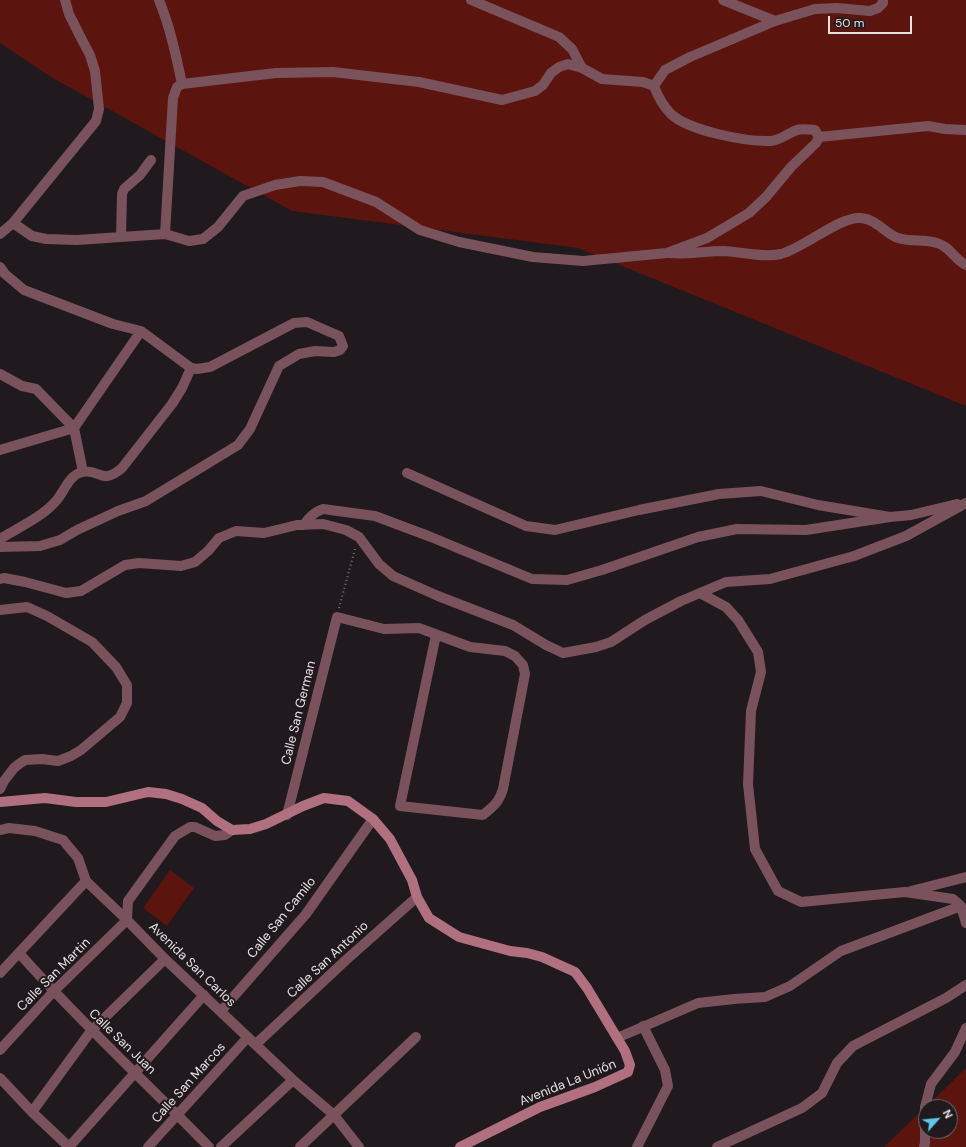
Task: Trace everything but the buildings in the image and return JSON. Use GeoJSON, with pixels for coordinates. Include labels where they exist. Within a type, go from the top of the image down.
{"type":"FeatureCollection","features":[{"type":"Feature","properties":{"kind":"main road"},"geometry":{"type":"LineString","coordinates":[[0,802],[45,798],[76,802],[106,802],[148,792],[166,794],[202,808],[217,821],[232,830]]}},
{"type":"Feature","properties":{"kind":"main road","name":"Avenida La Unión"},"geometry":{"type":"LineString","coordinates":[[232,830],[250,830],[324,798],[348,801],[373,819],[390,839],[412,880],[417,896],[429,918],[459,937],[510,951],[542,957],[575,972],[587,988],[625,1051],[630,1065],[628,1072],[595,1087],[540,1107],[460,1147]]}},
{"type":"Feature","properties":{"kind":"street"},"geometry":{"type":"LineString","coordinates":[[0,234],[13,223],[96,121],[99,109],[95,71],[90,55],[69,14],[65,0]]}},
{"type":"Feature","properties":{"kind":"street"},"geometry":{"type":"LineString","coordinates":[[159,0],[176,51],[182,84]]}},
{"type":"Feature","properties":{"kind":"street"},"geometry":{"type":"LineString","coordinates":[[471,0],[559,37],[572,49],[582,68]]}},
{"type":"Feature","properties":{"kind":"street"},"geometry":{"type":"LineString","coordinates":[[723,0],[775,21]]}},
{"type":"Feature","properties":{"kind":"street"},"geometry":{"type":"LineString","coordinates":[[654,86],[665,70],[690,57],[775,21],[815,9],[837,8],[870,11],[878,8],[883,3],[883,0]]}},
{"type":"Feature","properties":{"kind":"street"},"geometry":{"type":"LineString","coordinates":[[165,234],[173,98],[177,87],[182,84],[276,73],[333,72],[419,82],[502,100],[535,90],[543,85],[551,73],[559,67],[568,64],[582,68],[602,79],[643,82],[654,86]]}},
{"type":"Feature","properties":{"kind":"street"},"geometry":{"type":"LineString","coordinates":[[654,86],[658,98],[672,115],[696,128],[735,138],[771,141],[780,139],[798,130],[806,129],[815,130],[819,136]]}},
{"type":"Feature","properties":{"kind":"street"},"geometry":{"type":"LineString","coordinates":[[819,136],[928,126],[966,130]]}},
{"type":"Feature","properties":{"kind":"street"},"geometry":{"type":"LineString","coordinates":[[667,253],[706,238],[749,213],[766,197],[791,166],[816,143],[819,136]]}},
{"type":"Feature","properties":{"kind":"street"},"geometry":{"type":"LineString","coordinates":[[121,237],[122,194],[124,188],[140,175],[151,160]]}},
{"type":"Feature","properties":{"kind":"street"},"geometry":{"type":"LineString","coordinates":[[13,223],[32,236],[46,239],[77,240],[165,234],[189,241],[203,240],[218,227],[243,196],[275,185],[300,181],[323,182],[376,202],[420,230],[459,242],[533,257],[583,261],[667,253],[683,255],[723,251],[768,255],[782,254],[849,219],[862,218],[872,221],[898,238],[938,243],[966,265]]}},
{"type":"Feature","properties":{"kind":"street"},"geometry":{"type":"LineString","coordinates":[[0,266],[5,274],[24,290],[113,324],[141,331],[191,368],[197,370],[210,367],[294,323],[307,322],[339,336],[343,346],[340,350],[334,352],[315,350],[299,354],[279,366],[250,428],[238,445],[165,490],[146,501],[118,511],[77,530],[60,540],[40,546],[0,547]]}},
{"type":"Feature","properties":{"kind":"street"},"geometry":{"type":"LineString","coordinates":[[0,450],[74,428],[141,331]]}},
{"type":"Feature","properties":{"kind":"street"},"geometry":{"type":"LineString","coordinates":[[0,539],[47,510],[73,476],[83,472],[94,473],[105,477],[114,475],[122,468],[172,404],[182,388],[191,368]]}},
{"type":"Feature","properties":{"kind":"street"},"geometry":{"type":"LineString","coordinates":[[0,374],[22,386],[36,389],[74,428],[83,472]]}},
{"type":"Feature","properties":{"kind":"street"},"geometry":{"type":"LineString","coordinates":[[407,473],[526,526],[555,530],[639,510],[719,494],[761,491],[818,505],[890,517]]}},
{"type":"Feature","properties":{"kind":"street"},"geometry":{"type":"LineString","coordinates":[[304,525],[307,519],[315,512],[323,509],[375,516],[532,579],[567,580],[602,570],[698,536],[729,530],[806,530],[911,515],[966,503]]}},
{"type":"Feature","properties":{"kind":"street"},"geometry":{"type":"LineString","coordinates":[[0,579],[4,578],[25,582],[66,593],[81,591],[126,565],[139,563],[181,566],[195,562],[208,551],[219,538],[236,531],[264,533],[297,525],[323,524],[346,530],[359,537],[379,564],[393,576],[438,596],[512,625],[563,653],[596,647],[611,642],[645,620],[681,601],[726,582],[770,579],[854,556],[906,536],[966,503]]}},
{"type":"Feature","properties":{"kind":"street"},"geometry":{"type":"LineString","coordinates":[[700,593],[726,607],[738,620],[758,652],[761,672],[751,711],[748,784],[755,849],[778,891],[801,902],[905,892],[966,877]]}},
{"type":"Feature","properties":{"kind":"street"},"geometry":{"type":"LineString","coordinates":[[0,610],[27,607],[47,616],[92,642],[116,667],[127,685],[127,703],[120,716],[81,750],[58,761],[42,759],[25,760],[19,764],[4,780],[0,789]]}},
{"type":"Feature","properties":{"kind":"street"},"geometry":{"type":"LineString","coordinates":[[337,617],[384,629],[419,628],[470,647],[504,651],[515,656],[523,665],[525,674],[503,789],[500,799],[493,807],[483,814],[400,806],[436,635]]}},
{"type":"Feature","properties":{"kind":"street","name":"Calle San German"},"geometry":{"type":"LineString","coordinates":[[287,815],[337,617]]}},
{"type":"Feature","properties":{"kind":"street","name":"Calle San Camilo"},"geometry":{"type":"LineString","coordinates":[[221,1011],[306,914],[373,819]]}},
{"type":"Feature","properties":{"kind":"street"},"geometry":{"type":"LineString","coordinates":[[127,920],[128,901],[175,836],[190,827],[195,827],[220,837],[232,830]]}},
{"type":"Feature","properties":{"kind":"street","name":"Avenida San Carlos"},"geometry":{"type":"LineString","coordinates":[[0,830],[9,828],[35,831],[63,840],[78,858],[86,881],[165,959],[293,1080],[334,1115],[359,1147]]}},
{"type":"Feature","properties":{"kind":"street"},"geometry":{"type":"LineString","coordinates":[[0,973],[86,881]]}},
{"type":"Feature","properties":{"kind":"street"},"geometry":{"type":"LineString","coordinates":[[905,892],[953,899],[961,906],[966,923]]}},
{"type":"Feature","properties":{"kind":"street","name":"Calle San Antonio"},"geometry":{"type":"LineString","coordinates":[[256,1044],[417,896]]}},
{"type":"Feature","properties":{"kind":"street"},"geometry":{"type":"LineString","coordinates":[[617,1038],[698,1003],[765,997],[790,986],[841,951],[961,906]]}},
{"type":"Feature","properties":{"kind":"street","name":"Calle San Martin"},"geometry":{"type":"LineString","coordinates":[[0,1050],[53,992],[127,920]]}},
{"type":"Feature","properties":{"kind":"street","name":"Calle San Juan"},"geometry":{"type":"LineString","coordinates":[[19,953],[53,992],[91,1031],[135,1072],[209,1147]]}},
{"type":"Feature","properties":{"kind":"street"},"geometry":{"type":"LineString","coordinates":[[32,1112],[91,1031],[165,959]]}},
{"type":"Feature","properties":{"kind":"street"},"geometry":{"type":"LineString","coordinates":[[717,1147],[802,1108],[822,1093],[837,1063],[853,1046],[946,998],[966,985]]}},
{"type":"Feature","properties":{"kind":"street"},"geometry":{"type":"LineString","coordinates":[[0,1078],[32,1112],[69,1147],[204,995]]}},
{"type":"Feature","properties":{"kind":"street"},"geometry":{"type":"LineString","coordinates":[[637,1147],[668,1086],[665,1070],[643,1026]]}},
{"type":"Feature","properties":{"kind":"street"},"geometry":{"type":"LineString","coordinates":[[924,1147],[925,1107],[931,1084],[954,1052],[966,1028]]}},
{"type":"Feature","properties":{"kind":"street","name":"Calle San Marcos"},"geometry":{"type":"LineString","coordinates":[[148,1147],[248,1036]]}},
{"type":"Feature","properties":{"kind":"street"},"geometry":{"type":"LineString","coordinates":[[300,1147],[416,1037]]}},
{"type":"Feature","properties":{"kind":"street"},"geometry":{"type":"LineString","coordinates":[[221,1147],[293,1080]]}},
{"type":"Feature","properties":{"kind":"path"},"geometry":{"type":"LineString","coordinates":[[337,617],[359,537]]}},
{"type":"Feature","properties":{"kind":"shaded area"},"geometry":{"type":"Polygon","coordinates":[[[0,0],[966,0],[966,406],[578,248],[292,211],[51,77],[0,43],[0,0]]]}},
{"type":"Feature","properties":{"kind":"shaded area"},"geometry":{"type":"Polygon","coordinates":[[[170,870],[194,888],[167,926],[143,908],[170,870]]]}},
{"type":"Feature","properties":{"kind":"shaded area"},"geometry":{"type":"Polygon","coordinates":[[[966,1068],[966,1147],[884,1147],[918,1114],[918,1139],[958,1139],[958,1099],[934,1099],[966,1068]]]}}]}
